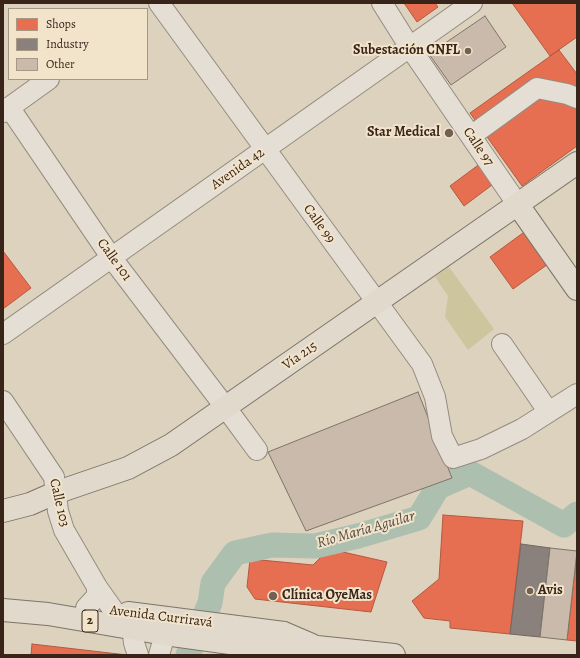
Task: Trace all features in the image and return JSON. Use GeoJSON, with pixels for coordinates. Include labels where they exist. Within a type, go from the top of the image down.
{"type":"FeatureCollection","features":[{"type":"Feature","properties":{"kind":"main road","name":"Vía 215"},"geometry":{"type":"LineString","coordinates":[[3,512],[30,504],[55,493],[128,468],[171,445],[577,163]]}},
{"type":"Feature","properties":{"kind":"main road","name":"Calle 97"},"geometry":{"type":"LineString","coordinates":[[518,205],[577,289]]}},
{"type":"Feature","properties":{"kind":"main road","name":"Avenida Curriravá"},"geometry":{"type":"LineString","coordinates":[[3,596],[97,612],[202,622],[284,633],[317,647]]}},
{"type":"Feature","properties":{"kind":"main road"},"geometry":{"type":"LineString","coordinates":[[3,610],[48,614],[97,612]]}},
{"type":"Feature","properties":{"kind":"main road","name":"Avenida Curriravá"},"geometry":{"type":"LineString","coordinates":[[97,612],[132,627],[165,634],[233,642],[280,650],[317,647],[394,655]]}},
{"type":"Feature","properties":{"kind":"street"},"geometry":{"type":"LineString","coordinates":[[148,9],[158,3]]}},
{"type":"Feature","properties":{"kind":"street","name":"Calle 99"},"geometry":{"type":"LineString","coordinates":[[158,3],[422,364],[435,397],[442,436],[453,458],[481,450],[522,429],[548,412]]}},
{"type":"Feature","properties":{"kind":"street","name":"Calle 97"},"geometry":{"type":"LineString","coordinates":[[382,3],[409,46],[518,205]]}},
{"type":"Feature","properties":{"kind":"street","name":"Avenida 42"},"geometry":{"type":"LineString","coordinates":[[3,334],[472,3]]}},
{"type":"Feature","properties":{"kind":"street"},"geometry":{"type":"LineString","coordinates":[[6,109],[48,80]]}},
{"type":"Feature","properties":{"kind":"street"},"geometry":{"type":"LineString","coordinates":[[471,136],[537,88],[567,94],[577,98]]}},
{"type":"Feature","properties":{"kind":"street","name":"Calle 101"},"geometry":{"type":"LineString","coordinates":[[6,109],[111,257],[257,450]]}},
{"type":"Feature","properties":{"kind":"street"},"geometry":{"type":"LineString","coordinates":[[502,344],[548,412],[577,394]]}},
{"type":"Feature","properties":{"kind":"street","name":"Calle 103"},"geometry":{"type":"LineString","coordinates":[[3,401],[54,477],[58,511],[64,530],[97,587],[97,612]]}},
{"type":"Feature","properties":{"kind":"street"},"geometry":{"type":"LineString","coordinates":[[138,655],[134,643],[132,627],[143,625],[202,622]]}},
{"type":"Feature","properties":{"kind":"street"},"geometry":{"type":"LineString","coordinates":[[159,655],[165,634]]}},
{"type":"Feature","properties":{"kind":"shaded area"},"geometry":{"type":"Polygon","coordinates":[[[449,267],[494,329],[468,350],[445,317],[448,296],[435,277],[449,267]]]}},
{"type":"Feature","properties":{"kind":"building: Shops"},"geometry":{"type":"Polygon","coordinates":[[[404,3],[435,3],[438,7],[417,22],[404,3]]]}},
{"type":"Feature","properties":{"kind":"building: Shops"},"geometry":{"type":"Polygon","coordinates":[[[512,3],[577,3],[577,37],[550,56],[512,3]]]}},
{"type":"Feature","properties":{"kind":"building: Shops"},"geometry":{"type":"Polygon","coordinates":[[[559,50],[577,74],[577,146],[522,186],[470,113],[559,50]]]}},
{"type":"Feature","properties":{"kind":"building: Shops"},"geometry":{"type":"Polygon","coordinates":[[[481,163],[496,182],[464,206],[450,186],[481,163]]]}},
{"type":"Feature","properties":{"kind":"building: Shops"},"geometry":{"type":"Polygon","coordinates":[[[527,230],[551,262],[513,289],[490,257],[527,230]]]}},
{"type":"Feature","properties":{"kind":"building: Shops"},"geometry":{"type":"Polygon","coordinates":[[[3,251],[31,288],[3,309],[3,251]]]}},
{"type":"Feature","properties":{"kind":"building: Shops"},"geometry":{"type":"Polygon","coordinates":[[[443,515],[523,521],[510,634],[450,628],[450,621],[424,618],[412,601],[439,579],[443,515]]]}},
{"type":"Feature","properties":{"kind":"building: Shops"},"geometry":{"type":"Polygon","coordinates":[[[332,552],[343,552],[387,562],[371,612],[255,599],[247,587],[250,559],[313,565],[323,555],[332,552]]]}},
{"type":"Feature","properties":{"kind":"building: Shops"},"geometry":{"type":"Polygon","coordinates":[[[577,553],[577,641],[567,640],[577,553]]]}},
{"type":"Feature","properties":{"kind":"building: Shops"},"geometry":{"type":"Polygon","coordinates":[[[32,644],[127,655],[31,655],[32,644]]]}},
{"type":"Feature","properties":{"kind":"building: Industry","name":"Avis"},"geometry":{"type":"Polygon","coordinates":[[[521,544],[550,548],[540,637],[510,634],[521,544]]]}},
{"type":"Feature","properties":{"kind":"building: Other","name":"Subestación CNFL"},"geometry":{"type":"Polygon","coordinates":[[[485,16],[506,47],[451,85],[429,54],[485,16]]]}},
{"type":"Feature","properties":{"kind":"building: Other"},"geometry":{"type":"Polygon","coordinates":[[[418,392],[452,478],[306,531],[268,452],[418,392]]]}},
{"type":"Feature","properties":{"kind":"building: Other"},"geometry":{"type":"Polygon","coordinates":[[[550,548],[577,551],[567,640],[540,637],[550,548]]]}},
{"type":"Feature","properties":{"kind":"waterway","name":"Río María Aguilar"},"geometry":{"type":"LineString","coordinates":[[188,655],[210,603],[213,583],[235,553],[272,545],[315,546],[358,536],[419,518],[438,487],[470,473],[564,525],[577,514]]}},
{"type":"Feature","properties":{"kind":"place","name":"Subestación CNFL"},"geometry":{"type":"Point","coordinates":[468,51]}},
{"type":"Feature","properties":{"kind":"place","name":"Star Medical"},"geometry":{"type":"Point","coordinates":[449,133]}},
{"type":"Feature","properties":{"kind":"place","name":"Avis"},"geometry":{"type":"Point","coordinates":[530,591]}},
{"type":"Feature","properties":{"kind":"place","name":"Clínica OyeMas"},"geometry":{"type":"Point","coordinates":[273,596]}}]}
